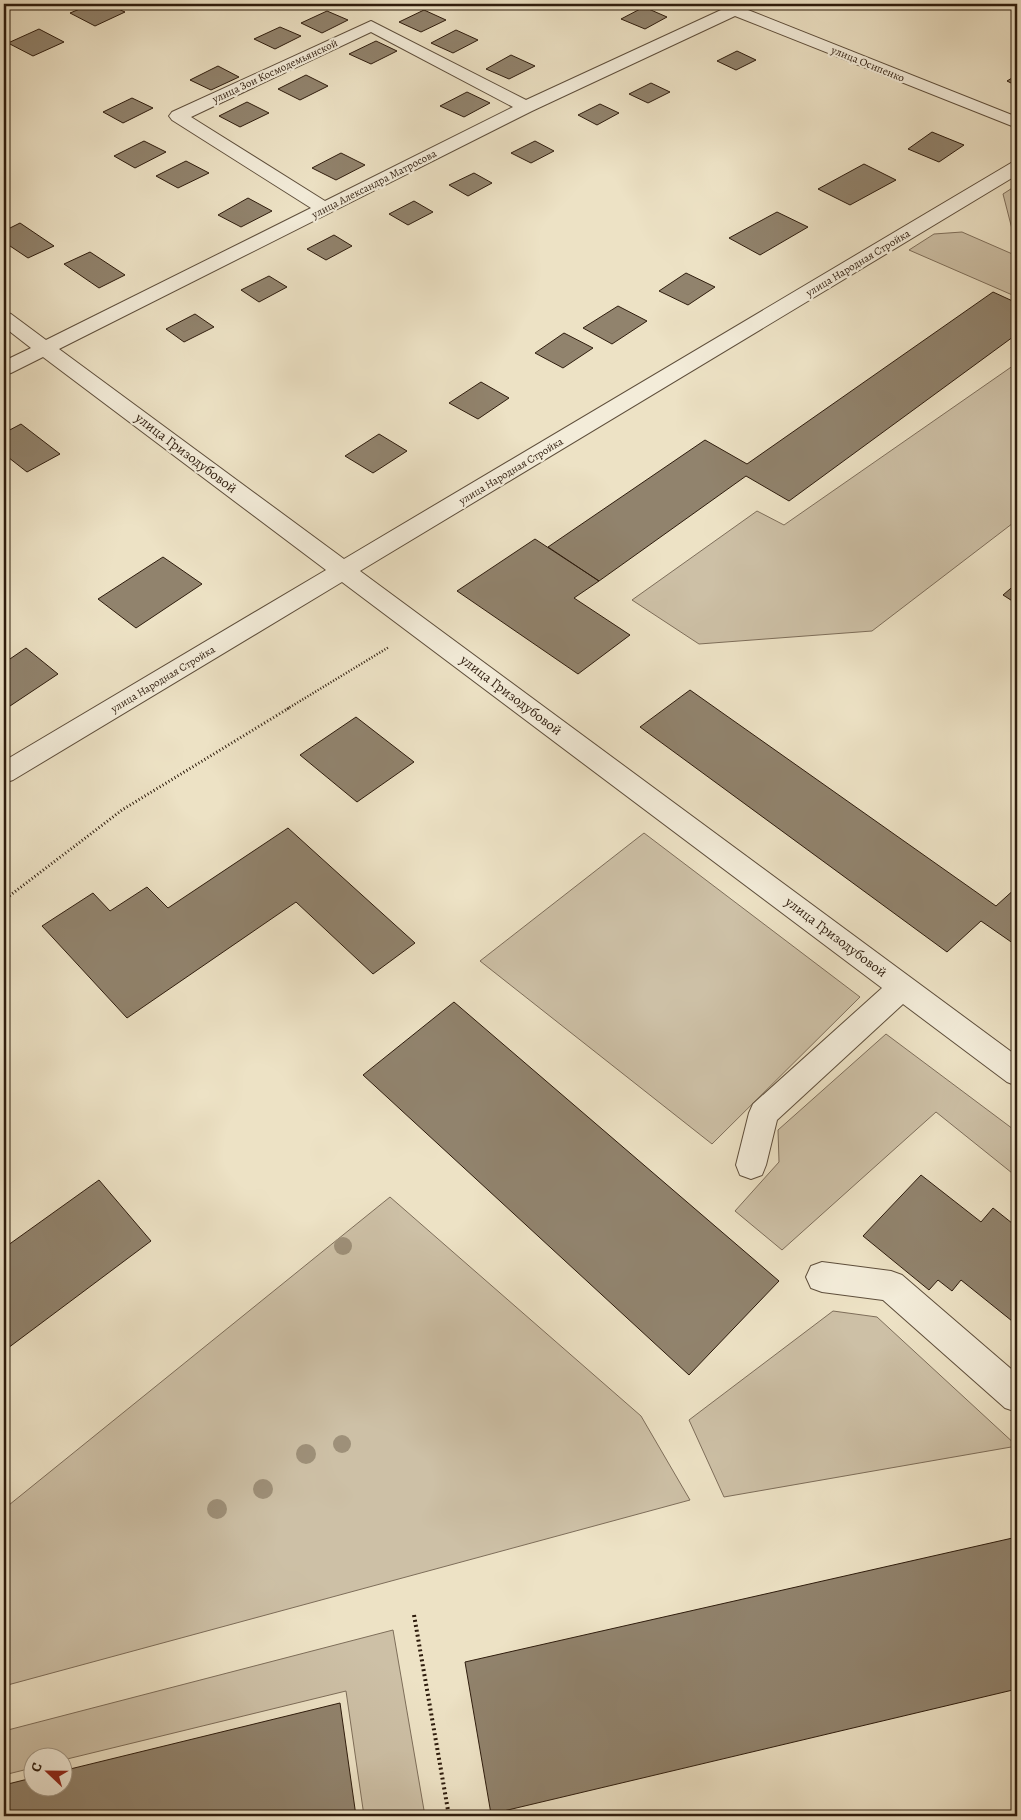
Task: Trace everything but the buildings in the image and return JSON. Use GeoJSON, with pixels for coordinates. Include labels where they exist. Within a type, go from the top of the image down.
{"type":"FeatureCollection","features":[{"type":"Feature","properties":{"kind":"street"},"geometry":{"type":"LineString","coordinates":[[4,6],[10,4]]}},
{"type":"Feature","properties":{"kind":"street","name":"улица Александра Матросова"},"geometry":{"type":"LineString","coordinates":[[4,369],[526,107],[733,6]]}},
{"type":"Feature","properties":{"kind":"street","name":"улица Осипенко"},"geometry":{"type":"LineString","coordinates":[[733,6],[1017,123]]}},
{"type":"Feature","properties":{"kind":"street","name":"улица Зои Космодемьянской"},"geometry":{"type":"LineString","coordinates":[[325,209],[178,116],[371,26],[526,107]]}},
{"type":"Feature","properties":{"kind":"street","name":"улица Народная Стройка"},"geometry":{"type":"LineString","coordinates":[[4,774],[1017,167]]}},
{"type":"Feature","properties":{"kind":"street","name":"улица Гризодубовой"},"geometry":{"type":"LineString","coordinates":[[4,318],[1017,1073]]}},
{"type":"Feature","properties":{"kind":"street"},"geometry":{"type":"LineString","coordinates":[[751,1165],[764,1113],[903,988]]}},
{"type":"Feature","properties":{"kind":"street"},"geometry":{"type":"LineString","coordinates":[[822,1277],[891,1286],[1017,1396]]}},
{"type":"Feature","properties":{"kind":"path"},"geometry":{"type":"LineString","coordinates":[[4,900],[122,810],[420,627]]}},
{"type":"Feature","properties":{"kind":"path"},"geometry":{"type":"LineString","coordinates":[[414,1615],[449,1816]]}},
{"type":"Feature","properties":{"kind":"path"},"geometry":{"type":"LineString","coordinates":[[999,1816],[1017,1812]]}},
{"type":"Feature","properties":{"kind":"shaded area"},"geometry":{"type":"Polygon","coordinates":[[[1017,185],[1017,231],[1012,229],[1003,194],[1017,185]]]}},
{"type":"Feature","properties":{"kind":"shaded area"},"geometry":{"type":"Polygon","coordinates":[[[962,232],[1017,256],[1017,297],[909,250],[934,234],[962,232]]]}},
{"type":"Feature","properties":{"kind":"shaded area"},"geometry":{"type":"Polygon","coordinates":[[[1017,363],[1017,520],[872,631],[699,644],[632,600],[757,511],[784,525],[1017,363]]]}},
{"type":"Feature","properties":{"kind":"shaded area"},"geometry":{"type":"Polygon","coordinates":[[[644,833],[860,997],[712,1144],[480,961],[644,833]]]}},
{"type":"Feature","properties":{"kind":"shaded area"},"geometry":{"type":"Polygon","coordinates":[[[886,1034],[1017,1132],[1017,1177],[936,1112],[782,1250],[735,1211],[779,1162],[778,1130],[886,1034]]]}},
{"type":"Feature","properties":{"kind":"shaded area"},"geometry":{"type":"Polygon","coordinates":[[[390,1197],[641,1416],[690,1500],[4,1686],[4,1509],[390,1197]]]}},
{"type":"Feature","properties":{"kind":"shaded area"},"geometry":{"type":"Polygon","coordinates":[[[833,1311],[877,1317],[1017,1446],[724,1497],[689,1420],[833,1311]]]}},
{"type":"Feature","properties":{"kind":"shaded area"},"geometry":{"type":"Polygon","coordinates":[[[393,1630],[425,1816],[364,1816],[346,1691],[72,1758],[72,1748],[22,1748],[22,1770],[4,1775],[4,1731],[393,1630]]]}}]}
